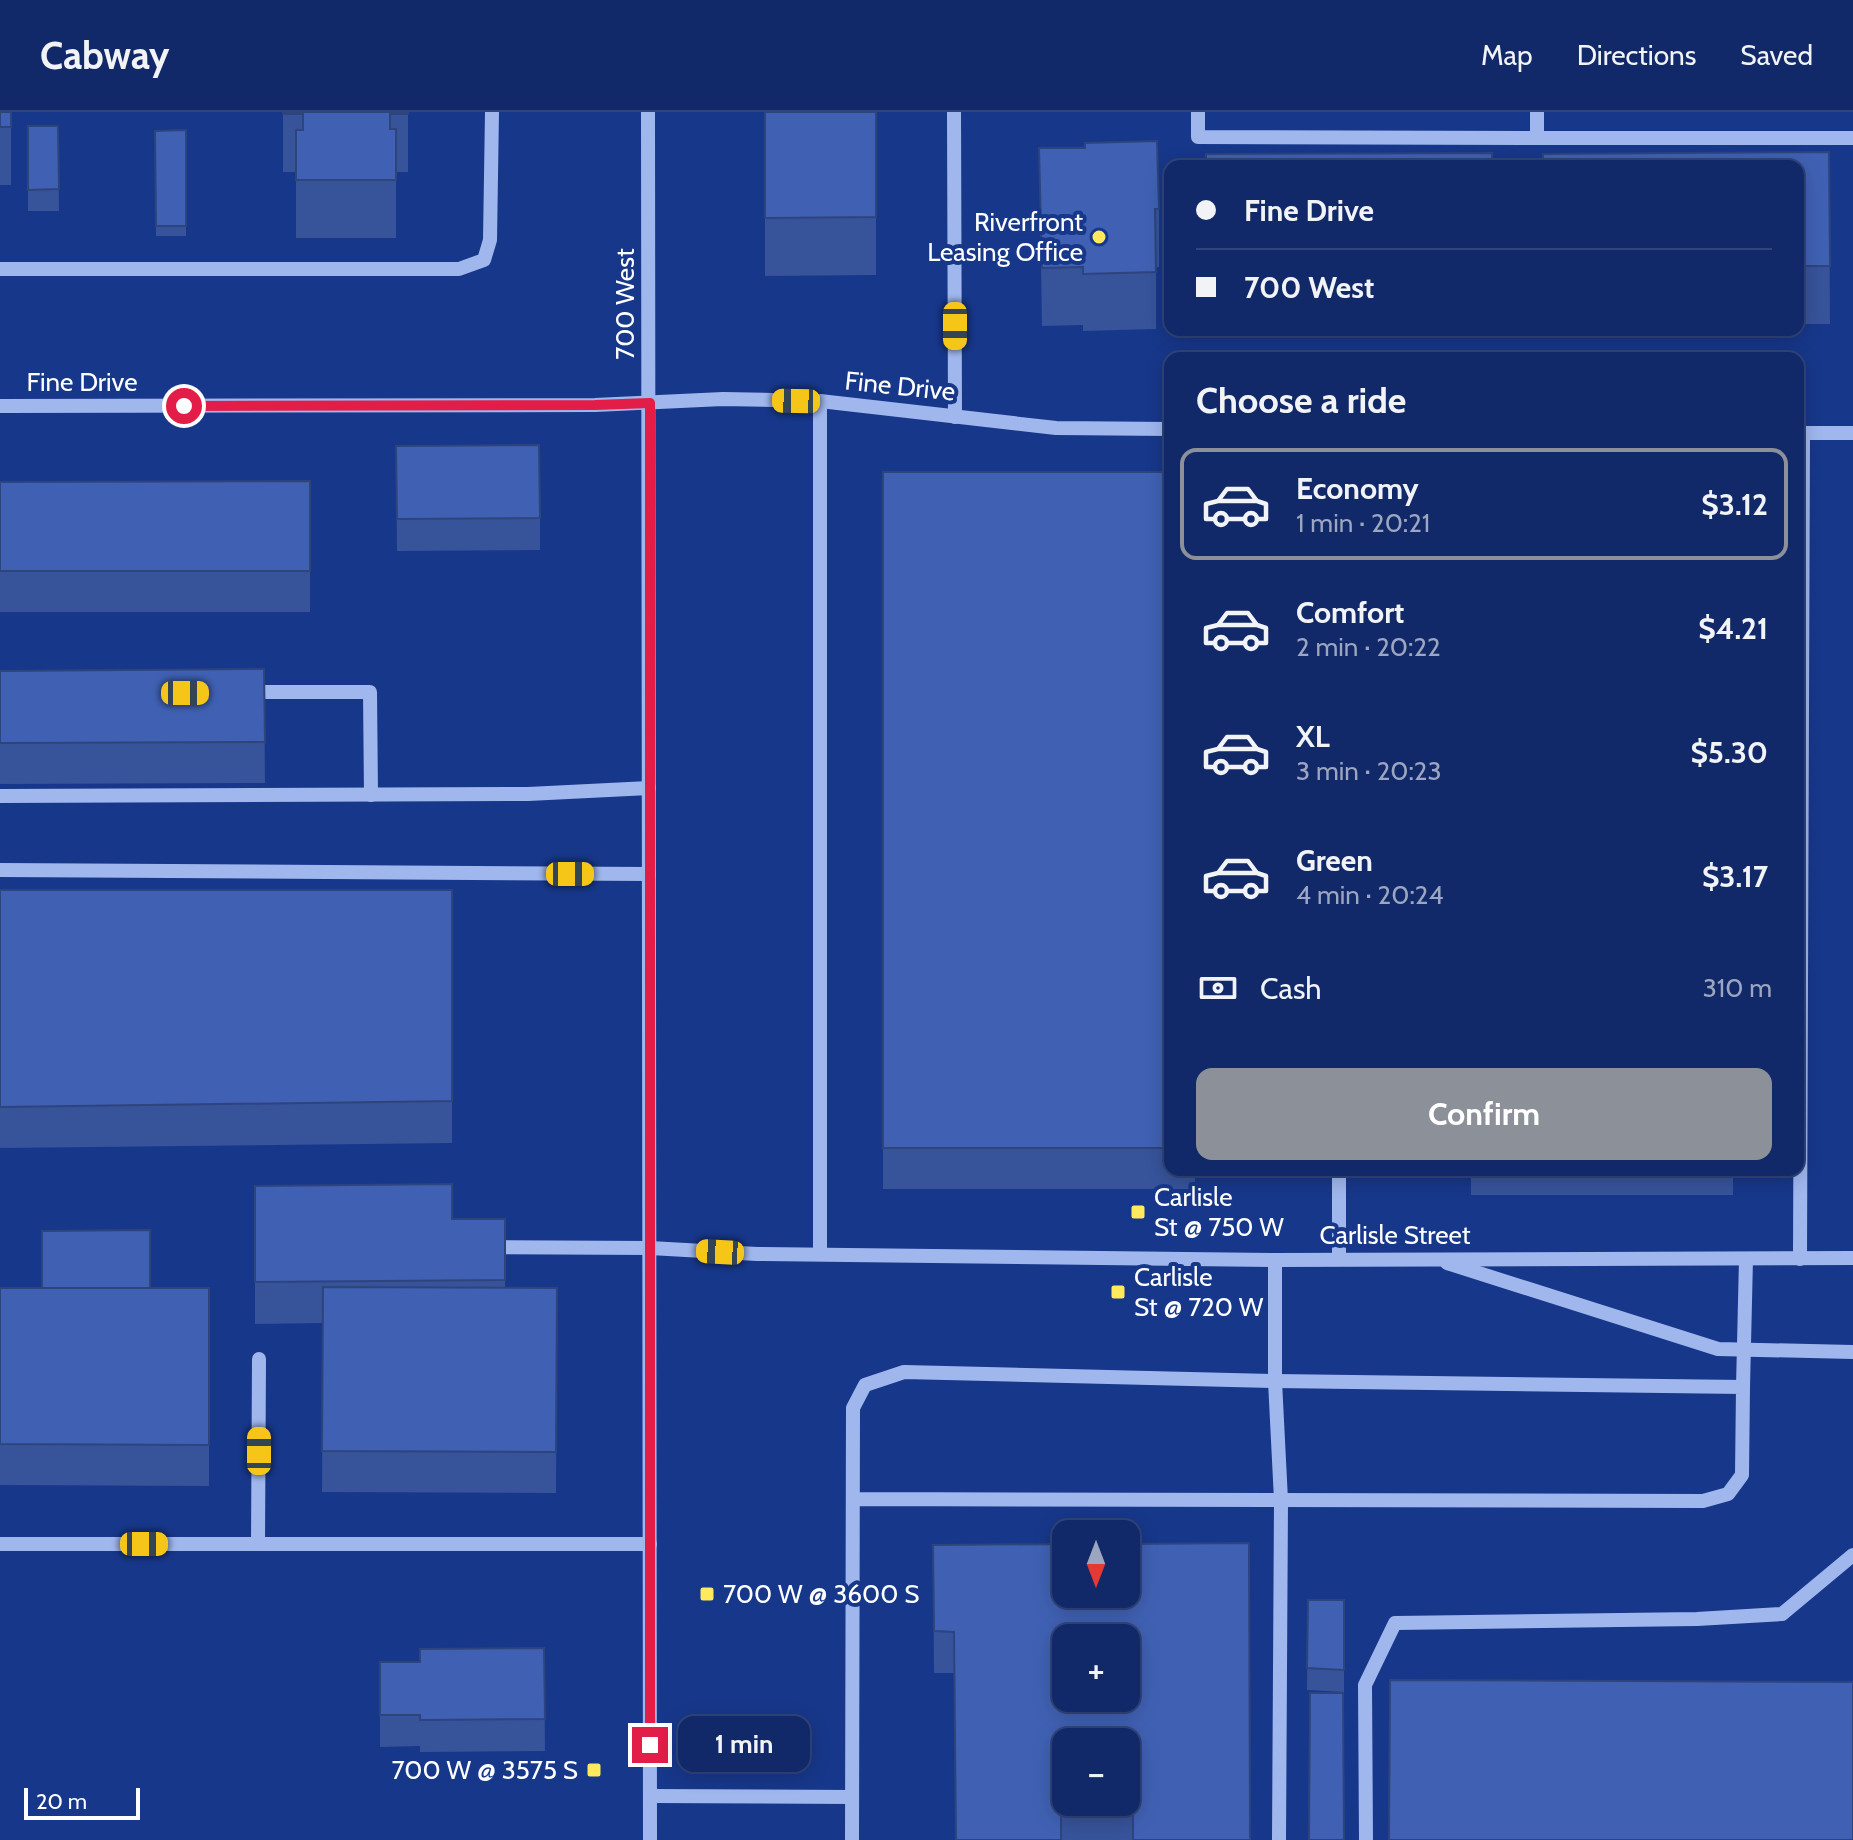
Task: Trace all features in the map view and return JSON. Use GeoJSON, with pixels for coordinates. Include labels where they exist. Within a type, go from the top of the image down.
{"type":"FeatureCollection","features":[{"type":"Feature","properties":{"kind":"street"},"geometry":{"type":"LineString","coordinates":[[0,269],[459,269],[484,260],[490,240],[492,112]]}},
{"type":"Feature","properties":{"kind":"street","name":"700 West"},"geometry":{"type":"LineString","coordinates":[[648,112],[650,1840]]}},
{"type":"Feature","properties":{"kind":"street"},"geometry":{"type":"LineString","coordinates":[[954,112],[955,417]]}},
{"type":"Feature","properties":{"kind":"street"},"geometry":{"type":"LineString","coordinates":[[1198,112],[1198,137],[1853,138]]}},
{"type":"Feature","properties":{"kind":"street"},"geometry":{"type":"LineString","coordinates":[[1537,112],[1537,138]]}},
{"type":"Feature","properties":{"kind":"street","name":"Fine Drive"},"geometry":{"type":"LineString","coordinates":[[0,406],[595,405],[723,399],[820,401],[1056,428],[1164,429]]}},
{"type":"Feature","properties":{"kind":"street"},"geometry":{"type":"LineString","coordinates":[[820,401],[820,1254]]}},
{"type":"Feature","properties":{"kind":"street"},"geometry":{"type":"LineString","coordinates":[[1804,433],[1853,433]]}},
{"type":"Feature","properties":{"kind":"street"},"geometry":{"type":"LineString","coordinates":[[231,693],[370,692],[371,795]]}},
{"type":"Feature","properties":{"kind":"street"},"geometry":{"type":"LineString","coordinates":[[0,796],[528,794],[649,788]]}},
{"type":"Feature","properties":{"kind":"street"},"geometry":{"type":"LineString","coordinates":[[0,870],[649,874]]}},
{"type":"Feature","properties":{"kind":"street"},"geometry":{"type":"LineString","coordinates":[[1339,1176],[1339,1259]]}},
{"type":"Feature","properties":{"kind":"street"},"geometry":{"type":"LineString","coordinates":[[1800,1176],[1800,1259]]}},
{"type":"Feature","properties":{"kind":"street","name":"Carlisle Street"},"geometry":{"type":"LineString","coordinates":[[480,1246],[650,1248],[757,1254],[1275,1260],[1853,1258]]}},
{"type":"Feature","properties":{"kind":"street"},"geometry":{"type":"LineString","coordinates":[[1433,1258],[1718,1349],[1853,1352]]}},
{"type":"Feature","properties":{"kind":"street"},"geometry":{"type":"LineString","coordinates":[[853,1499],[1703,1501],[1728,1494],[1742,1475],[1746,1259]]}},
{"type":"Feature","properties":{"kind":"street"},"geometry":{"type":"LineString","coordinates":[[1275,1260],[1275,1381],[1281,1500],[1279,1840]]}},
{"type":"Feature","properties":{"kind":"street"},"geometry":{"type":"LineString","coordinates":[[258,1544],[259,1359]]}},
{"type":"Feature","properties":{"kind":"street"},"geometry":{"type":"LineString","coordinates":[[852,1840],[853,1408],[865,1385],[904,1372],[1743,1387]]}},
{"type":"Feature","properties":{"kind":"street"},"geometry":{"type":"LineString","coordinates":[[0,1544],[650,1544]]}},
{"type":"Feature","properties":{"kind":"street"},"geometry":{"type":"LineString","coordinates":[[1366,1840],[1365,1685],[1395,1623],[1697,1619],[1782,1614],[1853,1555]]}},
{"type":"Feature","properties":{"kind":"street"},"geometry":{"type":"LineString","coordinates":[[651,1796],[852,1797]]}},
{"type":"Feature","properties":{"kind":"building"},"geometry":{"type":"Polygon","coordinates":[[[0,112],[11,112],[11,127],[0,127],[0,112]]]}},
{"type":"Feature","properties":{"kind":"building"},"geometry":{"type":"Polygon","coordinates":[[[283,112],[408,112],[390,114],[390,129],[396,129],[396,180],[296,180],[296,130],[303,130],[303,114],[283,112]]]}},
{"type":"Feature","properties":{"kind":"building"},"geometry":{"type":"Polygon","coordinates":[[[765,112],[876,112],[876,217],[765,218],[765,112]]]}},
{"type":"Feature","properties":{"kind":"building"},"geometry":{"type":"Polygon","coordinates":[[[28,126],[58,126],[59,189],[28,190],[28,126]]]}},
{"type":"Feature","properties":{"kind":"building"},"geometry":{"type":"Polygon","coordinates":[[[186,130],[186,226],[156,226],[155,131],[186,130]]]}},
{"type":"Feature","properties":{"kind":"building"},"geometry":{"type":"Polygon","coordinates":[[[1157,141],[1159,209],[1155,209],[1156,272],[1083,274],[1083,267],[1042,268],[1039,148],[1085,148],[1085,143],[1157,141]]]}},
{"type":"Feature","properties":{"kind":"building"},"geometry":{"type":"Polygon","coordinates":[[[1829,152],[1830,266],[1804,266],[1804,160],[1543,160],[1543,154],[1829,152]]]}},
{"type":"Feature","properties":{"kind":"building"},"geometry":{"type":"Polygon","coordinates":[[[1492,153],[1492,160],[1206,160],[1206,154],[1492,153]]]}},
{"type":"Feature","properties":{"kind":"building"},"geometry":{"type":"Polygon","coordinates":[[[539,445],[540,518],[397,519],[396,446],[539,445]]]}},
{"type":"Feature","properties":{"kind":"building"},"geometry":{"type":"Polygon","coordinates":[[[883,472],[1164,472],[1164,1148],[883,1148],[883,472]]]}},
{"type":"Feature","properties":{"kind":"building"},"geometry":{"type":"Polygon","coordinates":[[[310,481],[310,571],[0,571],[0,482],[310,481]]]}},
{"type":"Feature","properties":{"kind":"building"},"geometry":{"type":"Polygon","coordinates":[[[264,669],[265,742],[0,743],[0,671],[264,669]]]}},
{"type":"Feature","properties":{"kind":"building"},"geometry":{"type":"Polygon","coordinates":[[[0,890],[452,890],[452,1101],[0,1107],[0,890]]]}},
{"type":"Feature","properties":{"kind":"building"},"geometry":{"type":"Polygon","coordinates":[[[452,1184],[452,1219],[505,1219],[505,1280],[255,1282],[255,1186],[452,1184]]]}},
{"type":"Feature","properties":{"kind":"building"},"geometry":{"type":"Polygon","coordinates":[[[150,1230],[150,1288],[42,1288],[42,1231],[150,1230]]]}},
{"type":"Feature","properties":{"kind":"building"},"geometry":{"type":"Polygon","coordinates":[[[323,1287],[557,1288],[556,1452],[322,1451],[323,1287]]]}},
{"type":"Feature","properties":{"kind":"building"},"geometry":{"type":"Polygon","coordinates":[[[0,1288],[209,1288],[209,1445],[0,1444],[0,1288]]]}},
{"type":"Feature","properties":{"kind":"building"},"geometry":{"type":"Polygon","coordinates":[[[1249,1543],[1250,1840],[1133,1840],[1133,1816],[1140,1816],[1140,1728],[1052,1728],[1052,1816],[1061,1816],[1061,1840],[956,1840],[954,1632],[934,1631],[933,1545],[1052,1544],[1052,1608],[1140,1608],[1140,1544],[1249,1543]]]}},
{"type":"Feature","properties":{"kind":"building"},"geometry":{"type":"Polygon","coordinates":[[[1308,1600],[1344,1600],[1344,1670],[1307,1668],[1308,1600]]]}},
{"type":"Feature","properties":{"kind":"building"},"geometry":{"type":"Polygon","coordinates":[[[544,1648],[545,1719],[420,1720],[420,1715],[380,1715],[380,1662],[420,1662],[420,1649],[544,1648]]]}},
{"type":"Feature","properties":{"kind":"building"},"geometry":{"type":"Polygon","coordinates":[[[1390,1680],[1853,1682],[1853,1840],[1389,1840],[1390,1680]]]}},
{"type":"Feature","properties":{"kind":"building"},"geometry":{"type":"Polygon","coordinates":[[[1310,1693],[1343,1693],[1344,1840],[1309,1840],[1310,1693]]]}},
{"type":"Feature","properties":{"kind":"place","name":"Riverfront Leasing Office"},"geometry":{"type":"Point","coordinates":[1099,237]}},
{"type":"Feature","properties":{"kind":"place","name":"Carlisle St @ 750 W"},"geometry":{"type":"Point","coordinates":[1138,1212]}},
{"type":"Feature","properties":{"kind":"place","name":"Carlisle St @ 720 W"},"geometry":{"type":"Point","coordinates":[1118,1292]}},
{"type":"Feature","properties":{"kind":"place","name":"700 W @ 3600 S"},"geometry":{"type":"Point","coordinates":[707,1594]}},
{"type":"Feature","properties":{"kind":"place","name":"700 W @ 3575 S"},"geometry":{"type":"Point","coordinates":[594,1770]}},
{"type":"Feature","properties":{"kind":"route"},"geometry":{"type":"LineString","coordinates":[[184,406],[650,403],[650,1745]]}}]}
